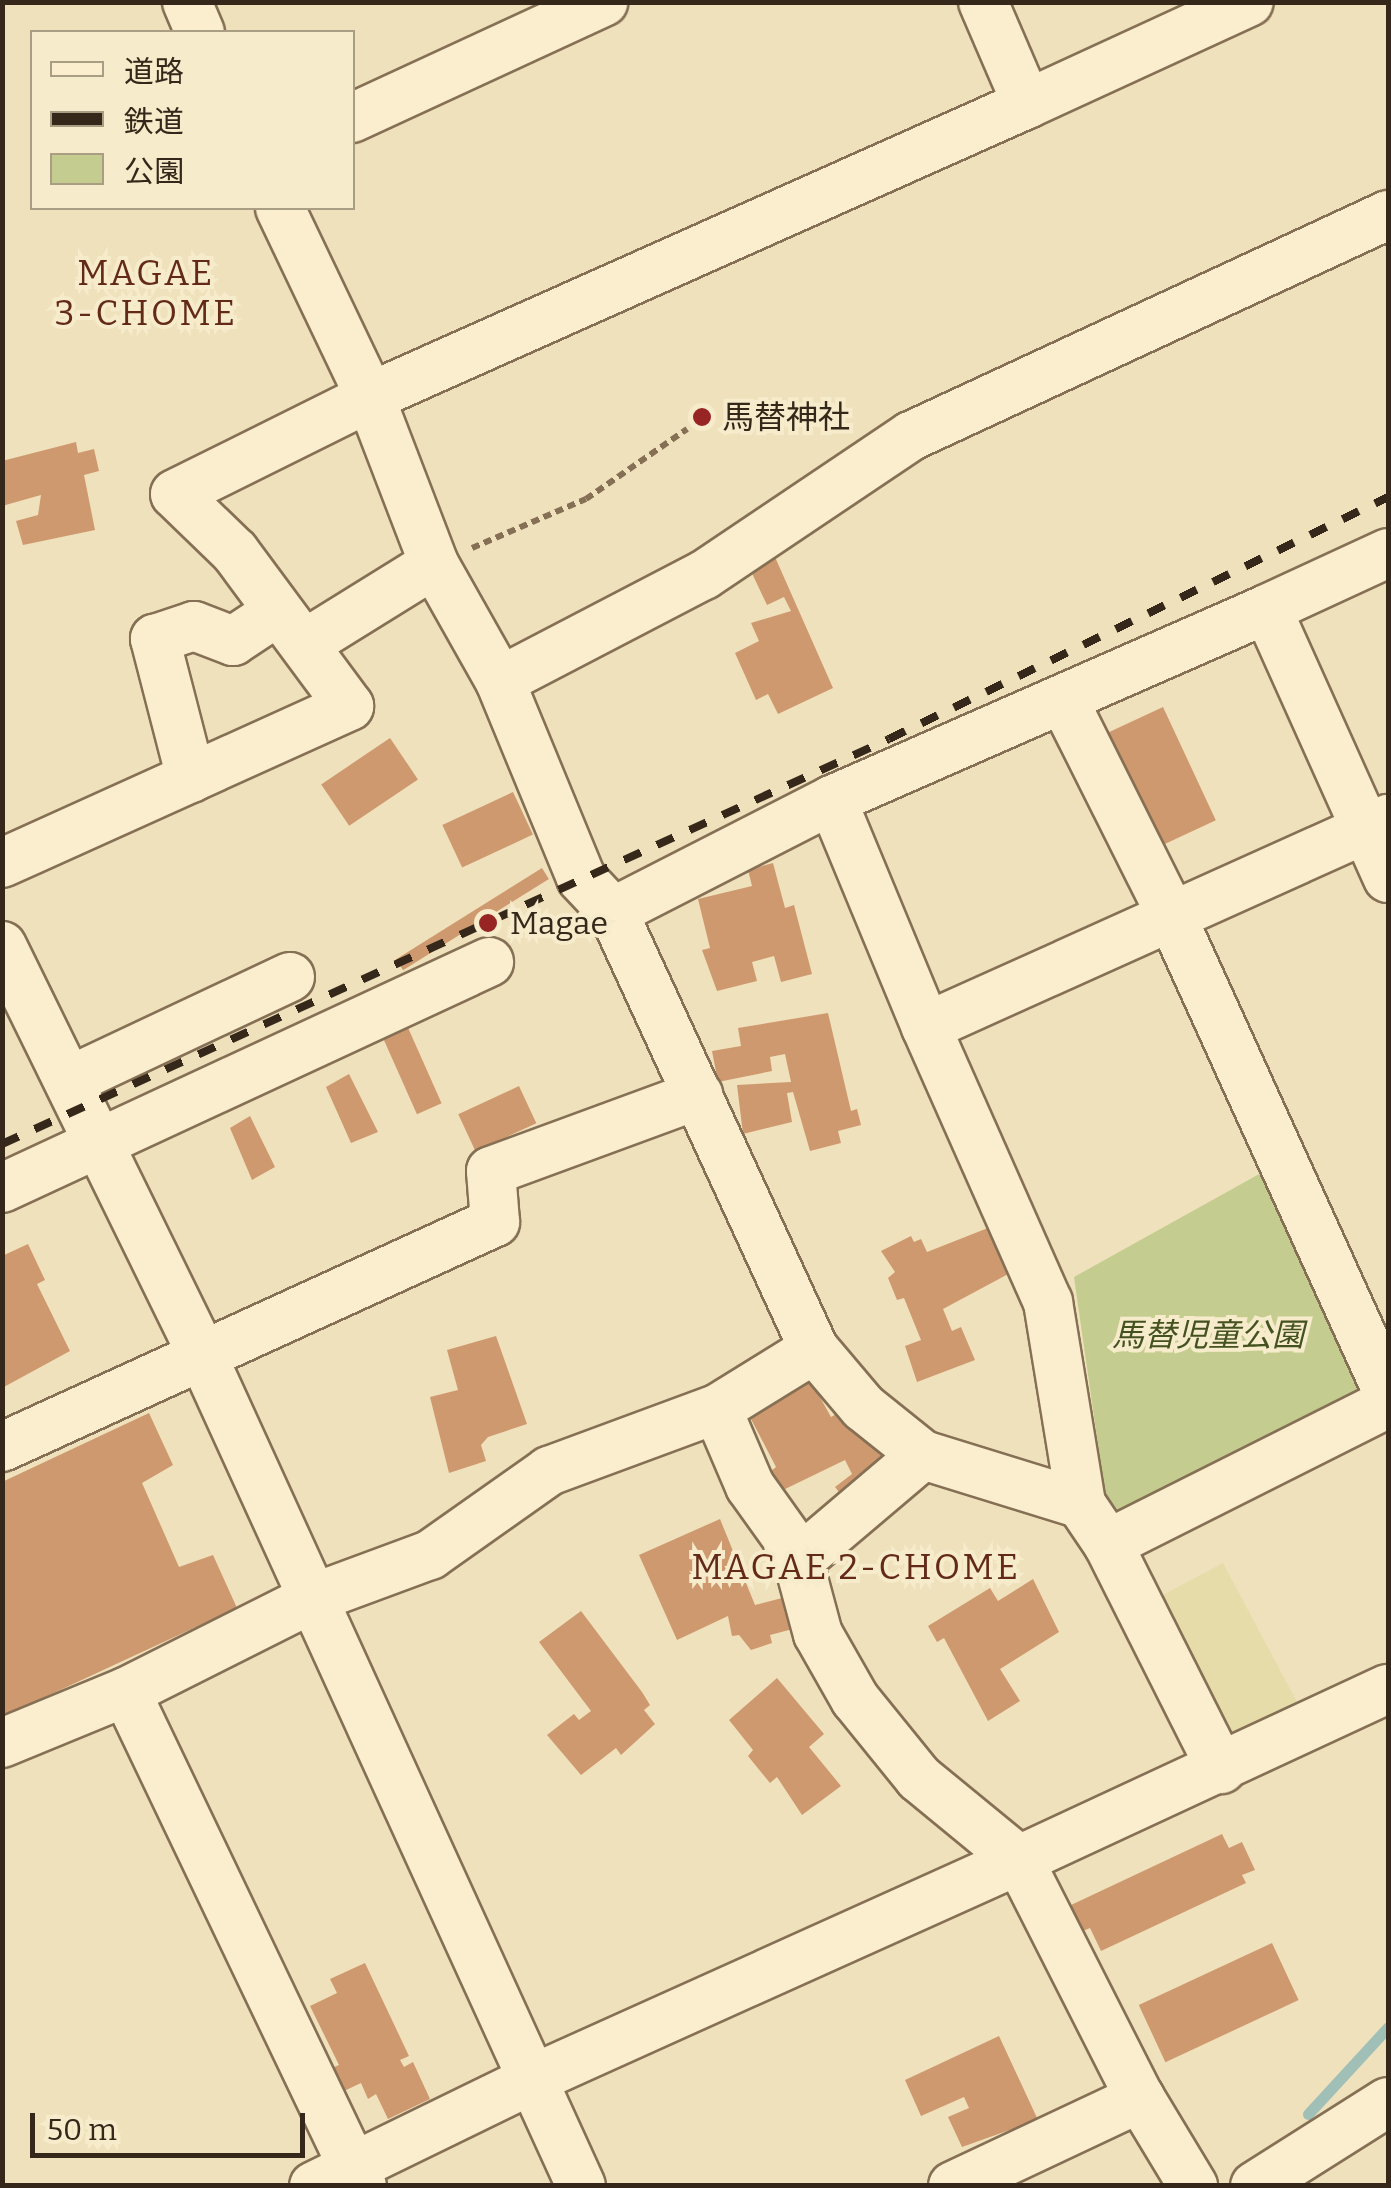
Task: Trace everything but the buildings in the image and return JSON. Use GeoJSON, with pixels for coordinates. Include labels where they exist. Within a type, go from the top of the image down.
{"type":"FeatureCollection","features":[{"type":"Feature","properties":{"kind":"street"},"geometry":{"type":"LineString","coordinates":[[187,2],[199,30]]}},
{"type":"Feature","properties":{"kind":"street"},"geometry":{"type":"LineString","coordinates":[[355,117],[603,2]]}},
{"type":"Feature","properties":{"kind":"street"},"geometry":{"type":"LineString","coordinates":[[983,2],[1027,104]]}},
{"type":"Feature","properties":{"kind":"street"},"geometry":{"type":"LineString","coordinates":[[2,863],[350,706],[235,552],[175,494],[370,397],[1249,2]]}},
{"type":"Feature","properties":{"kind":"street"},"geometry":{"type":"LineString","coordinates":[[281,210],[370,397],[434,564],[500,681],[581,878],[613,912],[814,1349],[863,1407],[924,1454],[1081,1504]]}},
{"type":"Feature","properties":{"kind":"street"},"geometry":{"type":"LineString","coordinates":[[500,681],[704,575],[911,436],[1388,216]]}},
{"type":"Feature","properties":{"kind":"street"},"geometry":{"type":"LineString","coordinates":[[613,912],[832,800],[1065,704],[1388,553]]}},
{"type":"Feature","properties":{"kind":"street"},"geometry":{"type":"LineString","coordinates":[[191,778],[154,639],[194,626],[233,642],[293,627],[434,564]]}},
{"type":"Feature","properties":{"kind":"street"},"geometry":{"type":"LineString","coordinates":[[1267,609],[1377,824],[1388,878]]}},
{"type":"Feature","properties":{"kind":"street"},"geometry":{"type":"LineString","coordinates":[[1065,704],[1171,915],[1388,1393]]}},
{"type":"Feature","properties":{"kind":"street"},"geometry":{"type":"LineString","coordinates":[[832,800],[926,1027],[1048,1302],[1081,1504],[1108,1544],[1221,1768]]}},
{"type":"Feature","properties":{"kind":"street"},"geometry":{"type":"LineString","coordinates":[[926,1027],[1377,824]]}},
{"type":"Feature","properties":{"kind":"street"},"geometry":{"type":"LineString","coordinates":[[2,946],[202,1355],[581,2186]]}},
{"type":"Feature","properties":{"kind":"street"},"geometry":{"type":"LineString","coordinates":[[2,1188],[489,962]]}},
{"type":"Feature","properties":{"kind":"street"},"geometry":{"type":"LineString","coordinates":[[70,1080],[290,977]]}},
{"type":"Feature","properties":{"kind":"street"},"geometry":{"type":"LineString","coordinates":[[2,1447],[494,1222],[491,1171],[698,1095]]}},
{"type":"Feature","properties":{"kind":"street"},"geometry":{"type":"LineString","coordinates":[[2,1743],[126,1692],[311,1599],[430,1555],[548,1471],[717,1409],[814,1349]]}},
{"type":"Feature","properties":{"kind":"street"},"geometry":{"type":"LineString","coordinates":[[1108,1544],[1388,1403]]}},
{"type":"Feature","properties":{"kind":"street"},"geometry":{"type":"LineString","coordinates":[[717,1409],[750,1486],[798,1561],[818,1634],[855,1698],[919,1778],[1018,1860],[1140,2098],[1193,2186]]}},
{"type":"Feature","properties":{"kind":"street"},"geometry":{"type":"LineString","coordinates":[[798,1561],[924,1454]]}},
{"type":"Feature","properties":{"kind":"street"},"geometry":{"type":"LineString","coordinates":[[126,1692],[343,2179],[533,2079],[1388,1690]]}},
{"type":"Feature","properties":{"kind":"street"},"geometry":{"type":"LineString","coordinates":[[953,2186],[1140,2098]]}},
{"type":"Feature","properties":{"kind":"street"},"geometry":{"type":"LineString","coordinates":[[1255,2186],[1388,2102]]}},
{"type":"Feature","properties":{"kind":"path"},"geometry":{"type":"LineString","coordinates":[[434,564],[586,499],[688,430]]}},
{"type":"Feature","properties":{"kind":"shaded area"},"geometry":{"type":"Polygon","coordinates":[[[1223,1563],[1301,1710],[1233,1746],[1155,1599],[1223,1563]]]}},
{"type":"Feature","properties":{"kind":"green space","name":"馬替児童公園"},"geometry":{"type":"Polygon","coordinates":[[[1261,1173],[1360,1388],[1118,1510],[1105,1493],[1074,1277],[1261,1173]]]}},
{"type":"Feature","properties":{"kind":"waterway"},"geometry":{"type":"LineString","coordinates":[[1308,2114],[1388,2027]]}},
{"type":"Feature","properties":{"kind":"railway"},"geometry":{"type":"LineString","coordinates":[[2,1144],[889,739],[1388,497]]}},
{"type":"Feature","properties":{"kind":"place","name":"馬替神社"},"geometry":{"type":"Point","coordinates":[702,417]}},
{"type":"Feature","properties":{"kind":"place","name":"Magae"},"geometry":{"type":"Point","coordinates":[488,923]}},
{"type":"Feature","properties":{"kind":"district","name":"MAGAE 3-CHOME"},"geometry":{"type":"Point","coordinates":[146,293]}},
{"type":"Feature","properties":{"kind":"district","name":"MAGAE 2-CHOME"},"geometry":{"type":"Point","coordinates":[856,1567]}}]}
